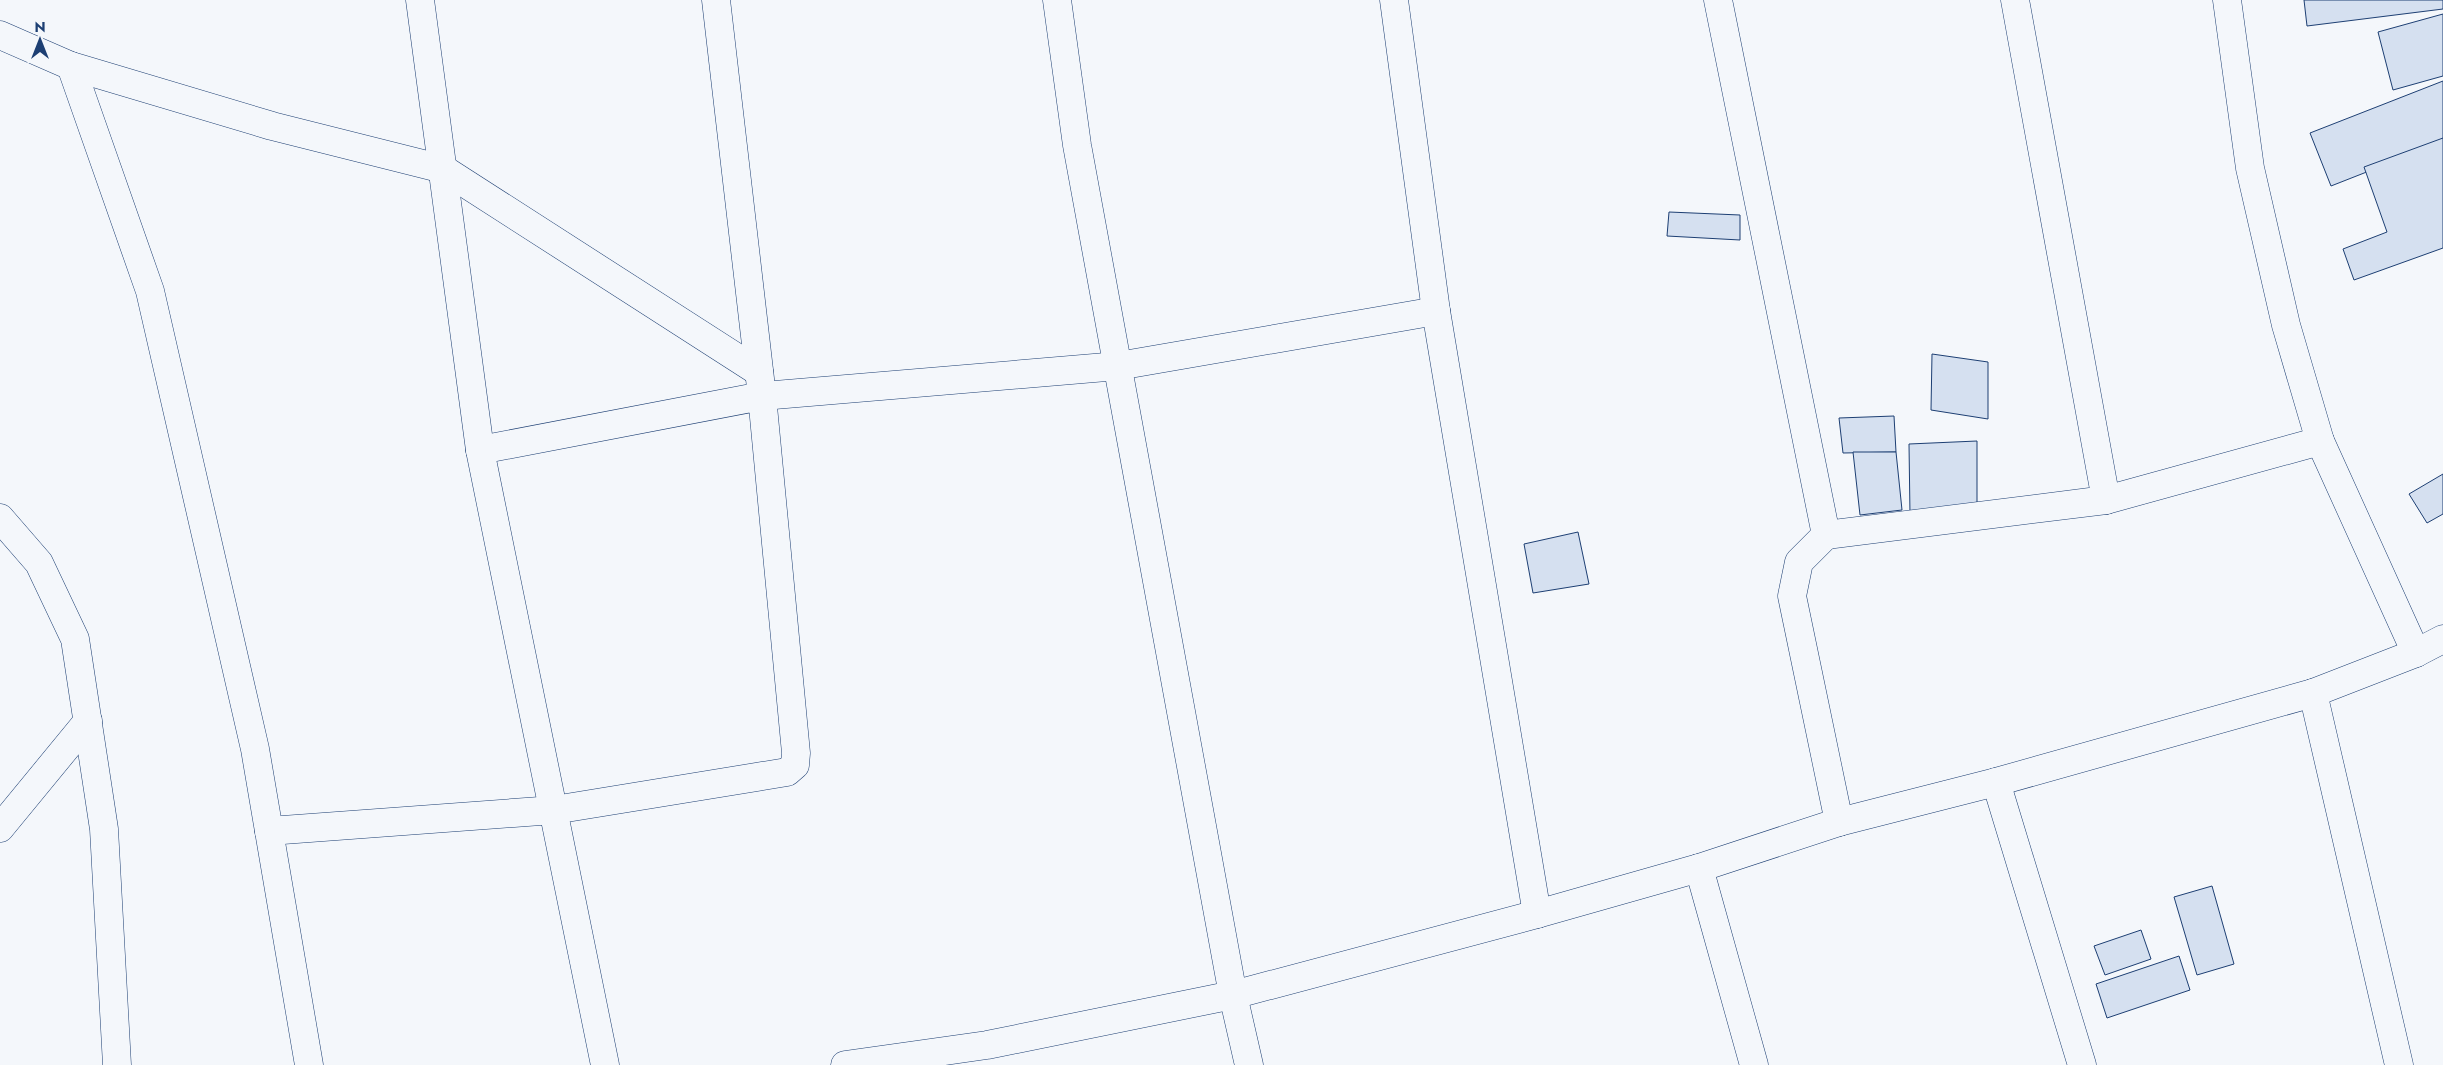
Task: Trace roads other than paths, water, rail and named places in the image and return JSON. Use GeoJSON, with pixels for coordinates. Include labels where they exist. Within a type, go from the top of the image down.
{"type":"FeatureCollection","features":[{"type":"Feature","properties":{"kind":"street"},"geometry":{"type":"LineString","coordinates":[[420,0],[480,450],[605,1065]]}},
{"type":"Feature","properties":{"kind":"street"},"geometry":{"type":"LineString","coordinates":[[269,831],[554,810],[787,772],[795,765],[796,753],[761,384],[716,0]]}},
{"type":"Feature","properties":{"kind":"street"},"geometry":{"type":"LineString","coordinates":[[1056,0],[1077,145],[1233,995],[1249,1065]]}},
{"type":"Feature","properties":{"kind":"street"},"geometry":{"type":"LineString","coordinates":[[1394,0],[1436,311],[1537,914]]}},
{"type":"Feature","properties":{"kind":"street"},"geometry":{"type":"LineString","coordinates":[[1718,0],[1826,534]]}},
{"type":"Feature","properties":{"kind":"street"},"geometry":{"type":"LineString","coordinates":[[2016,0],[2106,500]]}},
{"type":"Feature","properties":{"kind":"street"},"geometry":{"type":"LineString","coordinates":[[2227,0],[2250,168],[2286,325],[2320,441],[2416,653]]}},
{"type":"Feature","properties":{"kind":"street"},"geometry":{"type":"LineString","coordinates":[[0,35],[71,66],[272,126],[443,169],[761,384]]}},
{"type":"Feature","properties":{"kind":"street"},"geometry":{"type":"LineString","coordinates":[[71,66],[150,291],[255,749],[309,1065]]}},
{"type":"Feature","properties":{"kind":"street"},"geometry":{"type":"LineString","coordinates":[[480,450],[761,384],[1118,366],[1436,311]]}},
{"type":"Feature","properties":{"kind":"street"},"geometry":{"type":"LineString","coordinates":[[1839,822],[1792,596],[1799,562],[1826,534],[2106,500],[2320,441]]}},
{"type":"Feature","properties":{"kind":"street"},"geometry":{"type":"LineString","coordinates":[[0,518],[39,563],[75,640],[104,828],[117,1065]]}},
{"type":"Feature","properties":{"kind":"street"},"geometry":{"type":"LineString","coordinates":[[845,1065],[987,1055],[1233,995],[1537,914],[1699,868],[1839,822],[1996,782],[2313,693],[2416,653],[2443,639]]}},
{"type":"Feature","properties":{"kind":"street"},"geometry":{"type":"LineString","coordinates":[[2313,693],[2399,1065]]}},
{"type":"Feature","properties":{"kind":"street"},"geometry":{"type":"LineString","coordinates":[[0,828],[88,721]]}},
{"type":"Feature","properties":{"kind":"street"},"geometry":{"type":"LineString","coordinates":[[1996,782],[2082,1065]]}},
{"type":"Feature","properties":{"kind":"street"},"geometry":{"type":"LineString","coordinates":[[1699,868],[1754,1065]]}}]}
